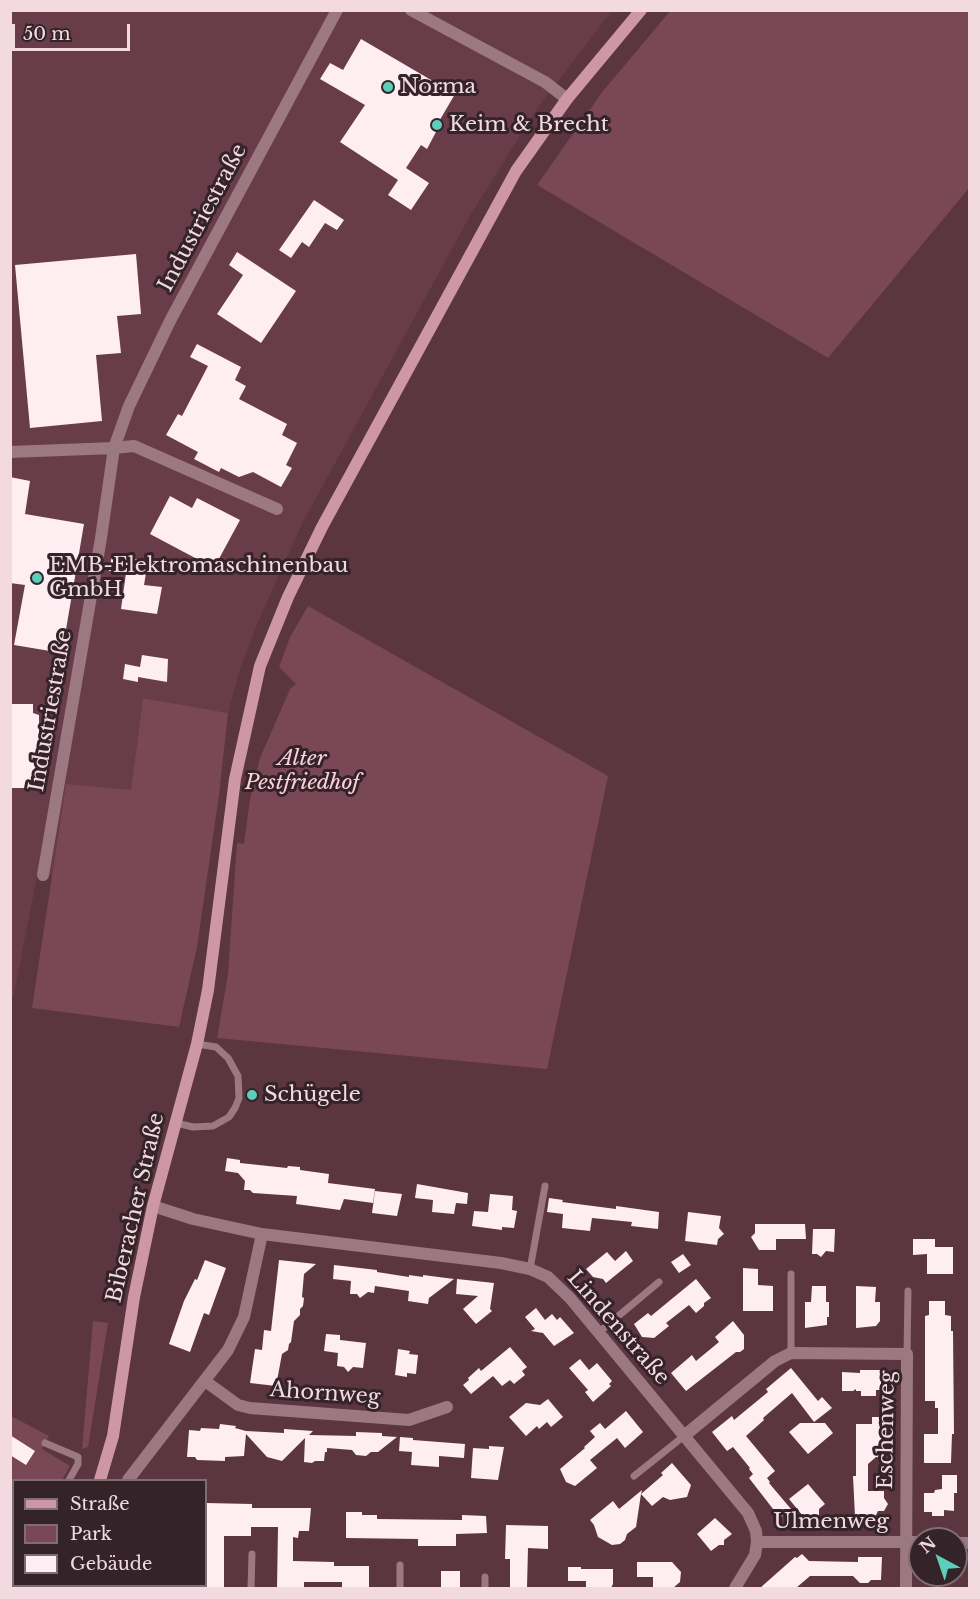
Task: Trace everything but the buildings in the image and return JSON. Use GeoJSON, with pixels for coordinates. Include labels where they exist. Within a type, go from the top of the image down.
{"type":"FeatureCollection","features":[{"type":"Feature","properties":{"kind":"street","name":"Industriestraße"},"geometry":{"type":"LineString","coordinates":[[43,875],[101,538],[114,448],[129,406],[171,319],[337,10]]}},
{"type":"Feature","properties":{"kind":"street"},"geometry":{"type":"LineString","coordinates":[[411,10],[545,82],[567,99]]}},
{"type":"Feature","properties":{"kind":"street","name":"Biberacher Straße"},"geometry":{"type":"LineString","coordinates":[[100,1479],[113,1436],[134,1297],[153,1206],[197,1044],[214,946],[235,778],[260,666],[288,597],[322,527],[516,171],[567,99],[641,10]]}},
{"type":"Feature","properties":{"kind":"street"},"geometry":{"type":"LineString","coordinates":[[10,452],[134,446],[277,509]]}},
{"type":"Feature","properties":{"kind":"street","name":"Lindenstraße"},"geometry":{"type":"LineString","coordinates":[[153,1206],[194,1219],[262,1234],[501,1263],[539,1272],[559,1285],[748,1513],[756,1531],[757,1542]]}},
{"type":"Feature","properties":{"kind":"street"},"geometry":{"type":"LineString","coordinates":[[129,1479],[228,1350],[244,1317],[262,1234]]}},
{"type":"Feature","properties":{"kind":"street"},"geometry":{"type":"LineString","coordinates":[[684,1436],[775,1361],[791,1353]]}},
{"type":"Feature","properties":{"kind":"street","name":"Eschenweg"},"geometry":{"type":"LineString","coordinates":[[791,1353],[907,1354],[905,1542]]}},
{"type":"Feature","properties":{"kind":"street","name":"Ahornweg"},"geometry":{"type":"LineString","coordinates":[[205,1381],[238,1405],[250,1408],[409,1420],[447,1407]]}},
{"type":"Feature","properties":{"kind":"street"},"geometry":{"type":"LineString","coordinates":[[735,1588],[752,1563],[757,1542]]}},
{"type":"Feature","properties":{"kind":"street","name":"Ulmenweg"},"geometry":{"type":"LineString","coordinates":[[757,1542],[905,1542],[906,1588]]}},
{"type":"Feature","properties":{"kind":"lane"},"geometry":{"type":"LineString","coordinates":[[176,1123],[193,1127],[213,1126],[229,1117],[239,1098],[238,1076],[228,1058],[216,1047],[197,1044]]}},
{"type":"Feature","properties":{"kind":"lane"},"geometry":{"type":"LineString","coordinates":[[530,1269],[544,1186]]}},
{"type":"Feature","properties":{"kind":"lane"},"geometry":{"type":"LineString","coordinates":[[791,1274],[791,1353]]}},
{"type":"Feature","properties":{"kind":"lane"},"geometry":{"type":"LineString","coordinates":[[598,1333],[659,1282]]}},
{"type":"Feature","properties":{"kind":"lane"},"geometry":{"type":"LineString","coordinates":[[907,1354],[908,1291]]}},
{"type":"Feature","properties":{"kind":"lane"},"geometry":{"type":"LineString","coordinates":[[634,1476],[684,1436]]}},
{"type":"Feature","properties":{"kind":"lane"},"geometry":{"type":"LineString","coordinates":[[45,1443],[78,1457],[78,1464],[70,1479]]}},
{"type":"Feature","properties":{"kind":"lane"},"geometry":{"type":"LineString","coordinates":[[251,1588],[252,1554]]}},
{"type":"Feature","properties":{"kind":"lane"},"geometry":{"type":"LineString","coordinates":[[400,1565],[400,1588]]}},
{"type":"Feature","properties":{"kind":"lane"},"geometry":{"type":"LineString","coordinates":[[485,1577],[485,1588]]}},
{"type":"Feature","properties":{"kind":"shaded area"},"geometry":{"type":"Polygon","coordinates":[[[11,11],[612,11],[538,107],[470,216],[302,524],[258,622],[240,669],[228,713],[143,698],[131,791],[66,785],[52,875],[37,876],[14,995],[11,998],[11,11]]]}},
{"type":"Feature","properties":{"kind":"green space"},"geometry":{"type":"Polygon","coordinates":[[[671,10],[969,11],[969,188],[828,358],[537,185],[603,91],[671,10]]]}},
{"type":"Feature","properties":{"kind":"green space","name":"Alter Pestfriedhof"},"geometry":{"type":"Polygon","coordinates":[[[308,606],[608,776],[547,1069],[217,1038],[228,974],[237,843],[244,844],[250,799],[260,758],[290,689],[296,684],[279,667],[290,637],[308,606]]]}},
{"type":"Feature","properties":{"kind":"green space"},"geometry":{"type":"Polygon","coordinates":[[[143,698],[228,713],[219,795],[197,947],[179,1027],[32,1008],[66,784],[131,790],[143,698]]]}},
{"type":"Feature","properties":{"kind":"green space"},"geometry":{"type":"Polygon","coordinates":[[[93,1321],[108,1323],[88,1447],[82,1449],[93,1321]]]}},
{"type":"Feature","properties":{"kind":"green space"},"geometry":{"type":"Polygon","coordinates":[[[11,1416],[49,1436],[42,1449],[70,1466],[63,1479],[12,1479],[11,1567],[11,1416]]]}},
{"type":"Feature","properties":{"kind":"place","name":"Norma"},"geometry":{"type":"Point","coordinates":[388,87]}},
{"type":"Feature","properties":{"kind":"place","name":"Keim & Brecht"},"geometry":{"type":"Point","coordinates":[437,125]}},
{"type":"Feature","properties":{"kind":"place","name":"EMB-Elektromaschinenbau GmbH"},"geometry":{"type":"Point","coordinates":[37,578]}},
{"type":"Feature","properties":{"kind":"place","name":"Schügele"},"geometry":{"type":"Point","coordinates":[252,1095]}}]}
